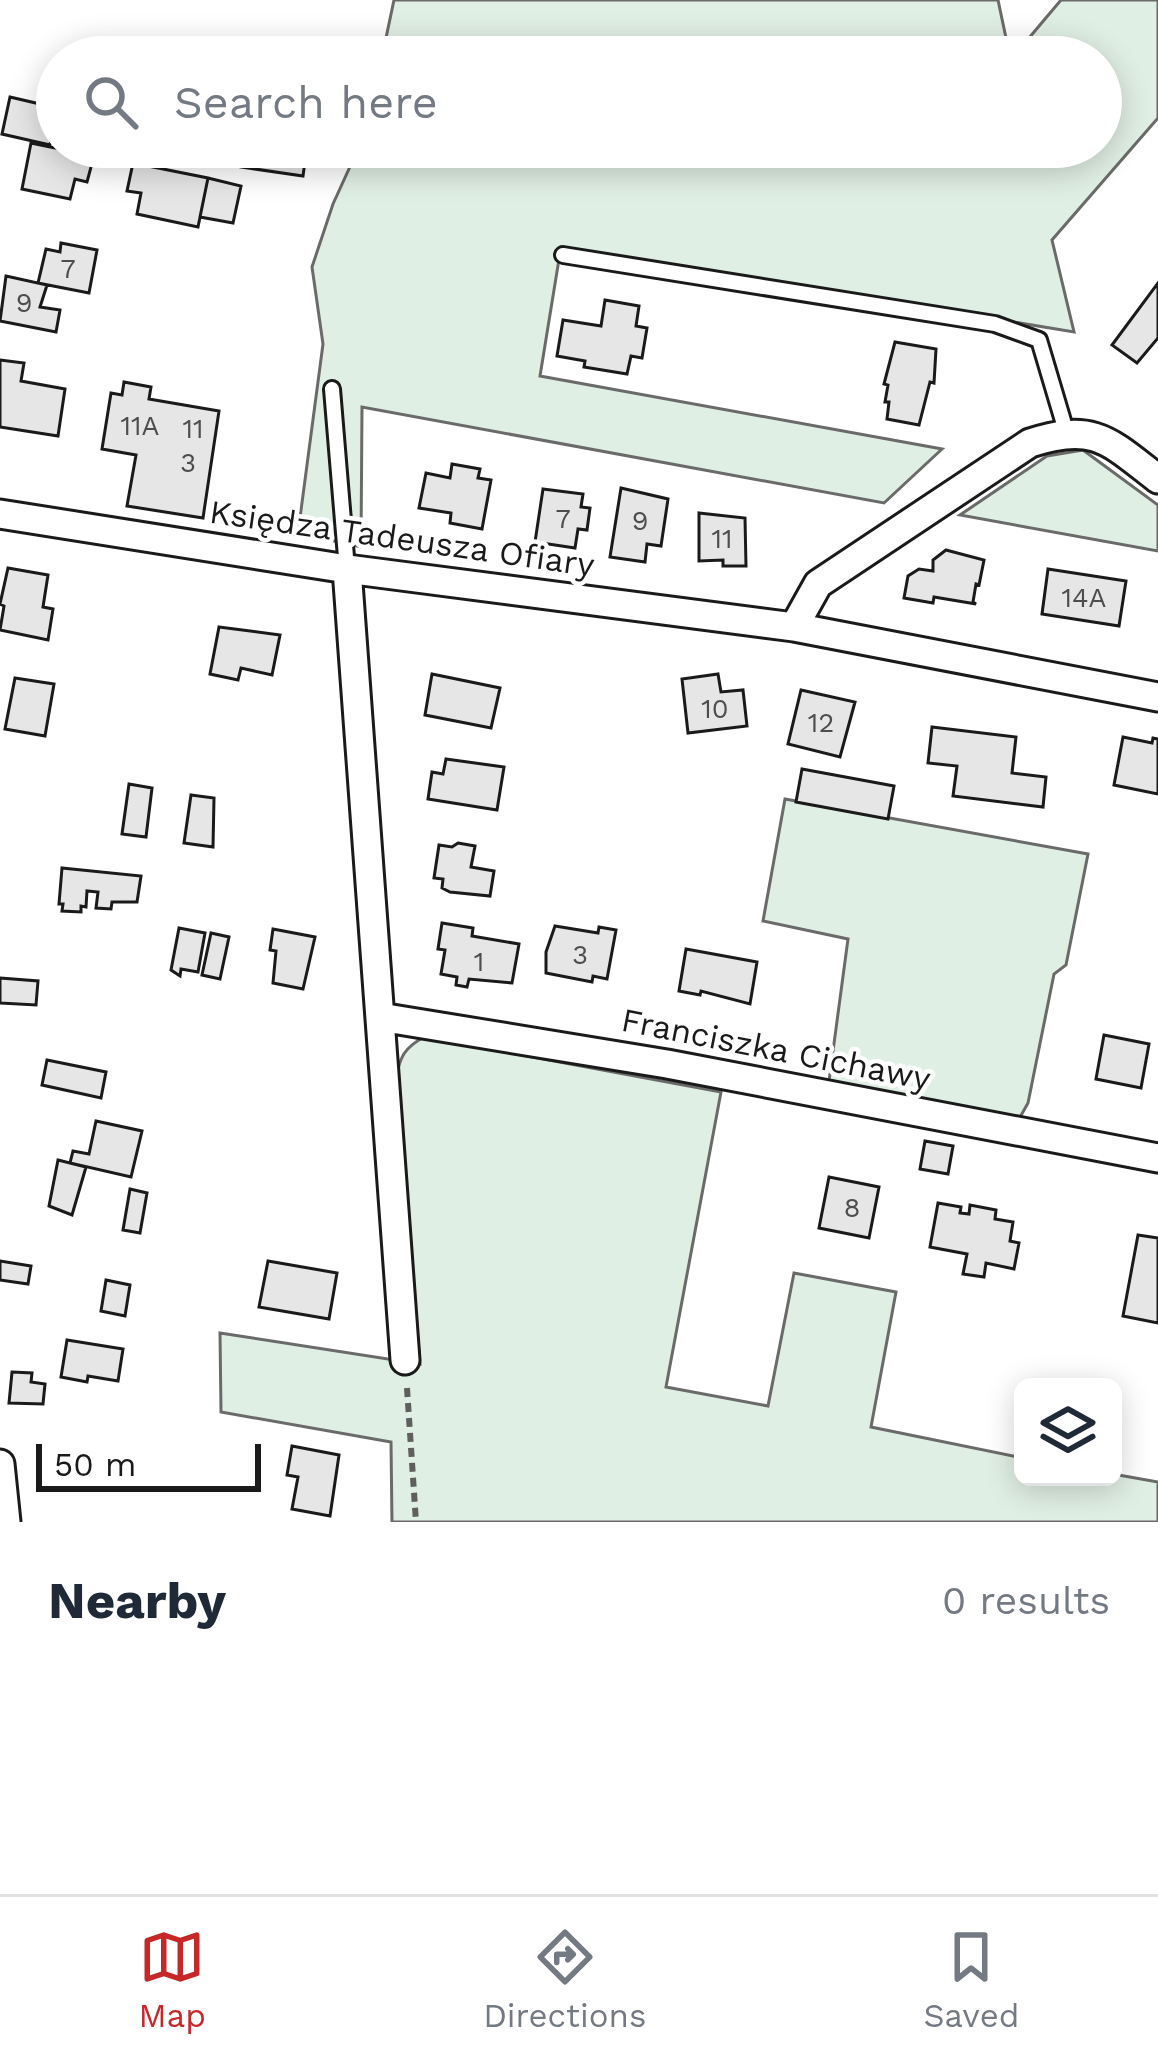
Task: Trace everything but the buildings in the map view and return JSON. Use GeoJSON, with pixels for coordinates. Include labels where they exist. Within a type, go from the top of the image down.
{"type":"FeatureCollection","features":[{"type":"Feature","properties":{"kind":"street"},"geometry":{"type":"LineString","coordinates":[[794,627],[818,584],[1030,443],[1066,431],[1110,442],[1158,479]]}},
{"type":"Feature","properties":{"kind":"street","name":"Księdza Tadeusza Ofiary"},"geometry":{"type":"LineString","coordinates":[[0,514],[346,569],[794,627],[1158,697]]}},
{"type":"Feature","properties":{"kind":"street"},"geometry":{"type":"LineString","coordinates":[[346,569],[405,1360]]}},
{"type":"Feature","properties":{"kind":"street","name":"Franciszka Cichawy"},"geometry":{"type":"LineString","coordinates":[[380,1017],[667,1064],[1158,1158]]}},
{"type":"Feature","properties":{"kind":"street"},"geometry":{"type":"LineString","coordinates":[[0,1464],[6,1522]]}},
{"type":"Feature","properties":{"kind":"lane"},"geometry":{"type":"LineString","coordinates":[[563,255],[995,324],[1039,340],[1066,431]]}},
{"type":"Feature","properties":{"kind":"lane"},"geometry":{"type":"LineString","coordinates":[[332,389],[346,569]]}},
{"type":"Feature","properties":{"kind":"path"},"geometry":{"type":"LineString","coordinates":[[405,1360],[416,1522]]}},
{"type":"Feature","properties":{"kind":"green space"},"geometry":{"type":"Polygon","coordinates":[[[394,0],[998,0],[1006,36],[386,36],[394,0]]]}},
{"type":"Feature","properties":{"kind":"green space"},"geometry":{"type":"Polygon","coordinates":[[[1061,0],[1158,0],[1158,118],[1122,159],[1122,36],[1031,36],[1061,0]]]}},
{"type":"Feature","properties":{"kind":"green space"},"geometry":{"type":"Polygon","coordinates":[[[349,168],[1115,168],[1052,240],[1074,332],[561,247],[540,376],[942,449],[884,503],[362,407],[361,547],[298,533],[323,344],[312,267],[349,168]]]}},
{"type":"Feature","properties":{"kind":"green space"},"geometry":{"type":"Polygon","coordinates":[[[1083,450],[1158,505],[1158,551],[960,515],[1047,456],[1083,450]]]}},
{"type":"Feature","properties":{"kind":"green space"},"geometry":{"type":"Polygon","coordinates":[[[785,799],[1088,854],[1066,965],[1054,974],[1028,1103],[1019,1119],[829,1081],[848,939],[763,921],[785,799]]]}},
{"type":"Feature","properties":{"kind":"green space"},"geometry":{"type":"Polygon","coordinates":[[[424,1037],[721,1092],[666,1387],[768,1406],[794,1273],[896,1292],[871,1427],[1014,1456],[1014,1486],[1122,1486],[1122,1476],[1158,1482],[1158,1522],[392,1522],[391,1442],[221,1412],[220,1333],[420,1364],[396,1078],[412,1045],[424,1037]]]}}]}
